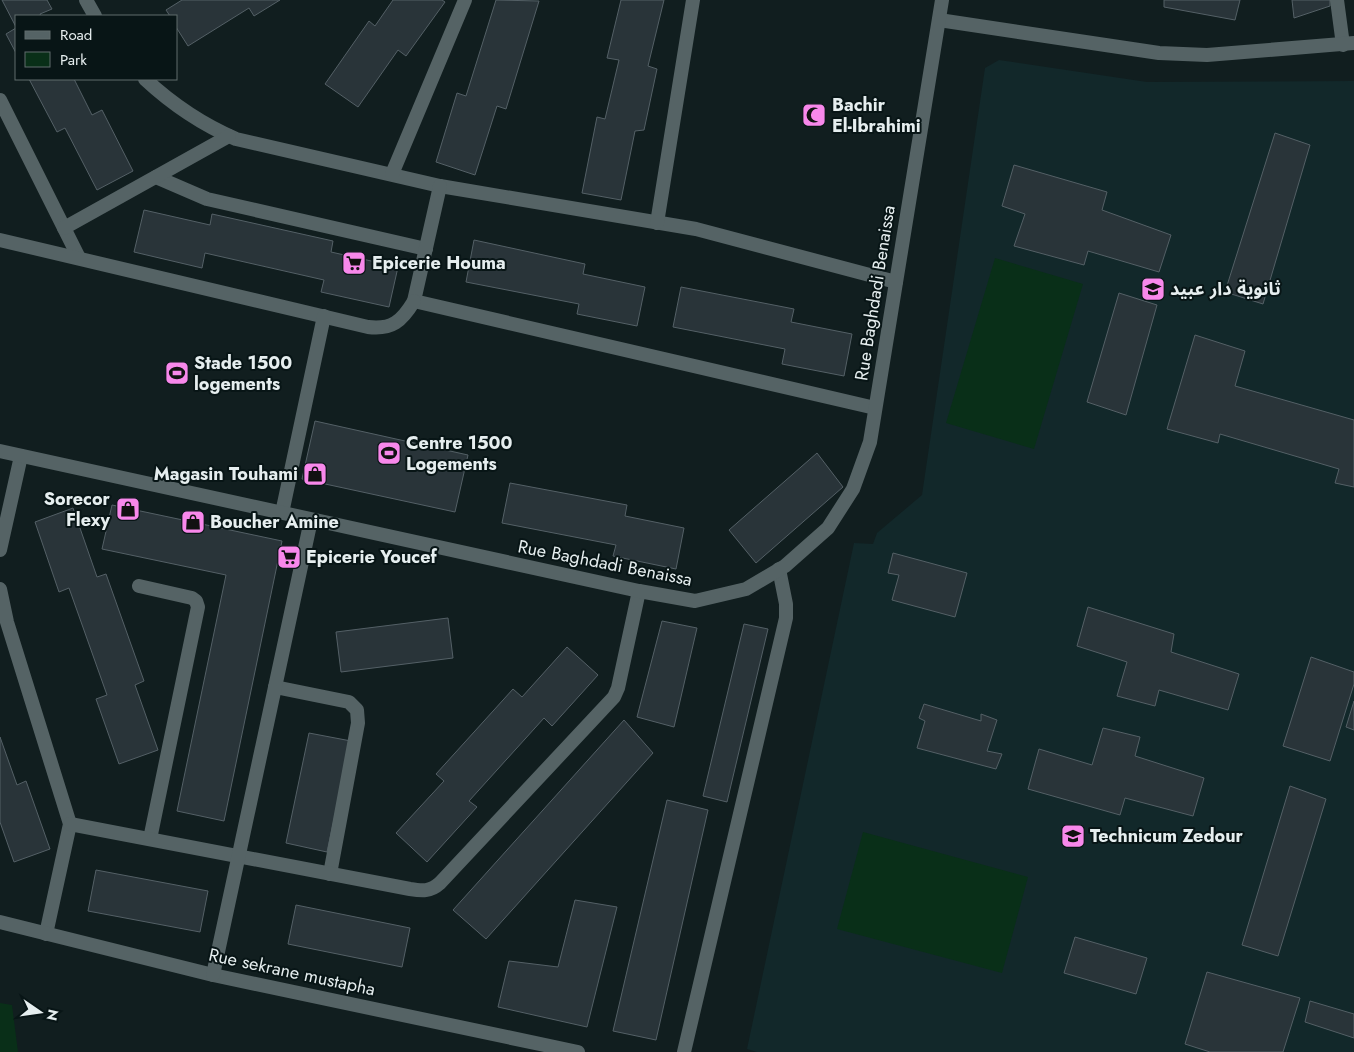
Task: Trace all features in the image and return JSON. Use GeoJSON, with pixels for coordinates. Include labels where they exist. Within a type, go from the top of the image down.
{"type":"FeatureCollection","features":[{"type":"Feature","properties":{"kind":"street"},"geometry":{"type":"LineString","coordinates":[[86,0],[94,15]]}},
{"type":"Feature","properties":{"kind":"street"},"geometry":{"type":"LineString","coordinates":[[392,174],[465,0]]}},
{"type":"Feature","properties":{"kind":"street"},"geometry":{"type":"LineString","coordinates":[[657,222],[694,0]]}},
{"type":"Feature","properties":{"kind":"street","name":"Rue Baghdadi Benaissa"},"geometry":{"type":"LineString","coordinates":[[0,451],[639,592],[694,601],[746,588],[785,566],[828,528],[853,489],[870,442],[942,0]]}},
{"type":"Feature","properties":{"kind":"street"},"geometry":{"type":"LineString","coordinates":[[938,20],[1159,52],[1207,55],[1348,44],[1337,0]]}},
{"type":"Feature","properties":{"kind":"street"},"geometry":{"type":"LineString","coordinates":[[146,80],[160,94],[205,126],[236,139],[440,186],[696,229],[896,282]]}},
{"type":"Feature","properties":{"kind":"street"},"geometry":{"type":"LineString","coordinates":[[0,100],[79,258]]}},
{"type":"Feature","properties":{"kind":"street"},"geometry":{"type":"LineString","coordinates":[[64,228],[229,136]]}},
{"type":"Feature","properties":{"kind":"street"},"geometry":{"type":"LineString","coordinates":[[156,177],[206,199],[426,249]]}},
{"type":"Feature","properties":{"kind":"street"},"geometry":{"type":"LineString","coordinates":[[0,240],[368,327],[384,328],[399,321],[406,315],[414,301],[440,186]]}},
{"type":"Feature","properties":{"kind":"street"},"geometry":{"type":"LineString","coordinates":[[414,301],[875,408]]}},
{"type":"Feature","properties":{"kind":"street"},"geometry":{"type":"LineString","coordinates":[[282,513],[324,316]]}},
{"type":"Feature","properties":{"kind":"street"},"geometry":{"type":"LineString","coordinates":[[0,550],[7,490],[21,456]]}},
{"type":"Feature","properties":{"kind":"street"},"geometry":{"type":"LineString","coordinates":[[214,975],[311,520]]}},
{"type":"Feature","properties":{"kind":"street"},"geometry":{"type":"LineString","coordinates":[[684,1052],[786,618],[786,604],[779,569]]}},
{"type":"Feature","properties":{"kind":"street"},"geometry":{"type":"LineString","coordinates":[[139,586],[192,598],[196,601],[198,608],[150,839]]}},
{"type":"Feature","properties":{"kind":"street"},"geometry":{"type":"LineString","coordinates":[[0,589],[7,622],[70,824],[46,934]]}},
{"type":"Feature","properties":{"kind":"street"},"geometry":{"type":"LineString","coordinates":[[70,824],[422,891],[432,889],[440,883],[614,697],[618,688],[639,592]]}},
{"type":"Feature","properties":{"kind":"street"},"geometry":{"type":"LineString","coordinates":[[275,687],[348,702],[354,706],[358,715],[330,874]]}},
{"type":"Feature","properties":{"kind":"street","name":"Rue sekrane mustapha"},"geometry":{"type":"LineString","coordinates":[[0,922],[214,975],[578,1052]]}},
{"type":"Feature","properties":{"kind":"shaded area"},"geometry":{"type":"Polygon","coordinates":[[[999,60],[1147,82],[1354,81],[1354,1052],[757,1052],[747,1049],[854,543],[873,544],[877,533],[922,495],[985,68],[999,60]]]}},
{"type":"Feature","properties":{"kind":"green space"},"geometry":{"type":"Polygon","coordinates":[[[995,258],[1083,284],[1034,449],[946,423],[995,258]]]}},
{"type":"Feature","properties":{"kind":"green space"},"geometry":{"type":"Polygon","coordinates":[[[863,832],[1028,877],[1002,973],[837,929],[863,832]]]}},
{"type":"Feature","properties":{"kind":"green space"},"geometry":{"type":"Polygon","coordinates":[[[0,1003],[12,1005],[18,1052],[0,1052],[0,1003]]]}},
{"type":"Feature","properties":{"kind":"building"},"geometry":{"type":"Polygon","coordinates":[[[2,0],[47,0],[52,9],[40,15],[15,15],[15,25],[2,0]]]}},
{"type":"Feature","properties":{"kind":"building"},"geometry":{"type":"Polygon","coordinates":[[[182,0],[280,0],[254,16],[249,8],[188,46],[178,30],[178,15],[169,15],[166,10],[182,0]]]}},
{"type":"Feature","properties":{"kind":"building"},"geometry":{"type":"Polygon","coordinates":[[[393,0],[442,0],[445,2],[406,56],[398,50],[358,107],[325,84],[369,21],[375,26],[393,0]]]}},
{"type":"Feature","properties":{"kind":"building"},"geometry":{"type":"Polygon","coordinates":[[[496,0],[539,1],[506,109],[497,106],[475,175],[436,162],[457,93],[466,96],[496,0]]]}},
{"type":"Feature","properties":{"kind":"building"},"geometry":{"type":"Polygon","coordinates":[[[621,0],[664,0],[648,66],[657,69],[644,130],[635,131],[621,200],[582,193],[597,117],[605,119],[619,60],[607,58],[621,0]]]}},
{"type":"Feature","properties":{"kind":"building"},"geometry":{"type":"Polygon","coordinates":[[[1164,0],[1240,0],[1235,20],[1164,7],[1164,0]]]}},
{"type":"Feature","properties":{"kind":"building"},"geometry":{"type":"Polygon","coordinates":[[[1292,0],[1330,0],[1330,6],[1294,18],[1292,0]]]}},
{"type":"Feature","properties":{"kind":"building"},"geometry":{"type":"Polygon","coordinates":[[[15,29],[15,51],[6,34],[15,29]]]}},
{"type":"Feature","properties":{"kind":"building"},"geometry":{"type":"Polygon","coordinates":[[[30,80],[74,80],[92,115],[102,110],[133,171],[97,190],[65,128],[57,132],[30,80]]]}},
{"type":"Feature","properties":{"kind":"building"},"geometry":{"type":"Polygon","coordinates":[[[1275,133],[1310,145],[1263,304],[1225,292],[1275,133]]]}},
{"type":"Feature","properties":{"kind":"building"},"geometry":{"type":"Polygon","coordinates":[[[1014,165],[1107,192],[1102,210],[1171,235],[1159,272],[1088,251],[1084,265],[1014,246],[1025,214],[1002,206],[1014,165]]]}},
{"type":"Feature","properties":{"kind":"building"},"geometry":{"type":"Polygon","coordinates":[[[144,210],[210,225],[212,214],[333,241],[331,252],[398,267],[389,307],[321,292],[324,280],[205,253],[202,268],[134,252],[144,210]]]}},
{"type":"Feature","properties":{"kind":"building"},"geometry":{"type":"Polygon","coordinates":[[[474,240],[585,264],[583,274],[645,287],[637,326],[577,314],[579,304],[466,282],[474,240]]]}},
{"type":"Feature","properties":{"kind":"building"},"geometry":{"type":"Polygon","coordinates":[[[681,287],[794,309],[791,322],[852,334],[844,376],[782,364],[785,349],[673,327],[681,287]]]}},
{"type":"Feature","properties":{"kind":"building"},"geometry":{"type":"Polygon","coordinates":[[[1119,293],[1157,305],[1126,415],[1087,402],[1119,293]]]}},
{"type":"Feature","properties":{"kind":"building"},"geometry":{"type":"Polygon","coordinates":[[[1195,335],[1245,351],[1235,386],[1354,420],[1354,487],[1335,483],[1339,469],[1220,434],[1218,443],[1167,429],[1195,335]]]}},
{"type":"Feature","properties":{"kind":"building"},"geometry":{"type":"Polygon","coordinates":[[[315,421],[468,455],[455,512],[302,479],[315,421]]]}},
{"type":"Feature","properties":{"kind":"building"},"geometry":{"type":"Polygon","coordinates":[[[817,453],[843,487],[756,563],[729,530],[817,453]]]}},
{"type":"Feature","properties":{"kind":"building"},"geometry":{"type":"Polygon","coordinates":[[[510,483],[627,505],[625,516],[684,528],[676,569],[613,556],[616,545],[502,523],[510,483]]]}},
{"type":"Feature","properties":{"kind":"building"},"geometry":{"type":"Polygon","coordinates":[[[112,505],[282,541],[224,821],[177,811],[226,575],[102,549],[112,505]]]}},
{"type":"Feature","properties":{"kind":"building"},"geometry":{"type":"Polygon","coordinates":[[[73,508],[97,577],[106,574],[144,681],[135,685],[158,750],[119,764],[96,699],[107,695],[69,588],[59,592],[35,522],[73,508]]]}},
{"type":"Feature","properties":{"kind":"building"},"geometry":{"type":"Polygon","coordinates":[[[893,553],[967,573],[955,617],[892,600],[899,575],[888,573],[893,553]]]}},
{"type":"Feature","properties":{"kind":"building"},"geometry":{"type":"Polygon","coordinates":[[[1088,607],[1174,634],[1171,652],[1239,674],[1228,710],[1159,690],[1155,706],[1117,696],[1127,662],[1077,646],[1088,607]]]}},
{"type":"Feature","properties":{"kind":"building"},"geometry":{"type":"Polygon","coordinates":[[[448,618],[453,658],[341,672],[336,632],[448,618]]]}},
{"type":"Feature","properties":{"kind":"building"},"geometry":{"type":"Polygon","coordinates":[[[662,621],[697,628],[674,727],[637,717],[662,621]]]}},
{"type":"Feature","properties":{"kind":"building"},"geometry":{"type":"Polygon","coordinates":[[[744,624],[768,629],[727,802],[703,796],[744,624]]]}},
{"type":"Feature","properties":{"kind":"building"},"geometry":{"type":"Polygon","coordinates":[[[567,647],[598,675],[552,726],[544,718],[469,801],[477,807],[427,862],[396,833],[444,781],[436,774],[513,689],[522,697],[567,647]]]}},
{"type":"Feature","properties":{"kind":"building"},"geometry":{"type":"Polygon","coordinates":[[[1311,657],[1354,672],[1354,684],[1330,761],[1283,746],[1311,657]]]}},
{"type":"Feature","properties":{"kind":"building"},"geometry":{"type":"Polygon","coordinates":[[[1354,701],[1354,730],[1346,727],[1354,701]]]}},
{"type":"Feature","properties":{"kind":"building"},"geometry":{"type":"Polygon","coordinates":[[[924,704],[981,721],[981,714],[997,720],[987,751],[1002,754],[996,769],[917,748],[925,721],[919,718],[924,704]]]}},
{"type":"Feature","properties":{"kind":"building"},"geometry":{"type":"Polygon","coordinates":[[[624,720],[653,753],[486,939],[453,910],[624,720]]]}},
{"type":"Feature","properties":{"kind":"building"},"geometry":{"type":"Polygon","coordinates":[[[1103,728],[1140,737],[1135,756],[1204,778],[1193,816],[1125,798],[1120,815],[1028,789],[1039,749],[1092,765],[1103,728]]]}},
{"type":"Feature","properties":{"kind":"building"},"geometry":{"type":"Polygon","coordinates":[[[309,733],[351,741],[327,852],[286,843],[309,733]]]}},
{"type":"Feature","properties":{"kind":"building"},"geometry":{"type":"Polygon","coordinates":[[[0,737],[17,785],[26,781],[50,849],[14,862],[0,822],[0,737]]]}},
{"type":"Feature","properties":{"kind":"building"},"geometry":{"type":"Polygon","coordinates":[[[1290,786],[1326,799],[1278,956],[1242,945],[1290,786]]]}},
{"type":"Feature","properties":{"kind":"building"},"geometry":{"type":"Polygon","coordinates":[[[667,800],[708,810],[656,1040],[613,1031],[667,800]]]}},
{"type":"Feature","properties":{"kind":"building"},"geometry":{"type":"Polygon","coordinates":[[[96,870],[208,891],[200,932],[88,911],[96,870]]]}},
{"type":"Feature","properties":{"kind":"building"},"geometry":{"type":"Polygon","coordinates":[[[575,900],[617,907],[587,1027],[498,1007],[509,961],[558,967],[575,900]]]}},
{"type":"Feature","properties":{"kind":"building"},"geometry":{"type":"Polygon","coordinates":[[[296,905],[410,928],[402,967],[288,944],[296,905]]]}},
{"type":"Feature","properties":{"kind":"building"},"geometry":{"type":"Polygon","coordinates":[[[1075,937],[1147,958],[1136,994],[1064,973],[1075,937]]]}},
{"type":"Feature","properties":{"kind":"building"},"geometry":{"type":"Polygon","coordinates":[[[1207,972],[1300,998],[1283,1052],[1210,1052],[1185,1044],[1207,972]]]}},
{"type":"Feature","properties":{"kind":"building"},"geometry":{"type":"Polygon","coordinates":[[[1310,1001],[1354,1014],[1354,1038],[1305,1022],[1310,1001]]]}},
{"type":"Feature","properties":{"kind":"place","name":"Bachir El-Ibrahimi"},"geometry":{"type":"Point","coordinates":[814,115]}},
{"type":"Feature","properties":{"kind":"place","name":"Epicerie Houma"},"geometry":{"type":"Point","coordinates":[354,263]}},
{"type":"Feature","properties":{"kind":"place","name":"ثانوية دار عبيد"},"geometry":{"type":"Point","coordinates":[1153,289]}},
{"type":"Feature","properties":{"kind":"place","name":"Stade 1500 logements"},"geometry":{"type":"Point","coordinates":[177,373]}},
{"type":"Feature","properties":{"kind":"place","name":"Centre 1500 Logements"},"geometry":{"type":"Point","coordinates":[389,453]}},
{"type":"Feature","properties":{"kind":"place","name":"Magasin Touhami"},"geometry":{"type":"Point","coordinates":[315,474]}},
{"type":"Feature","properties":{"kind":"place","name":"Sorecor Flexy"},"geometry":{"type":"Point","coordinates":[128,509]}},
{"type":"Feature","properties":{"kind":"place","name":"Boucher Amine"},"geometry":{"type":"Point","coordinates":[193,522]}},
{"type":"Feature","properties":{"kind":"place","name":"Epicerie Youcef"},"geometry":{"type":"Point","coordinates":[289,557]}},
{"type":"Feature","properties":{"kind":"place","name":"Technicum Zedour"},"geometry":{"type":"Point","coordinates":[1073,836]}}]}
